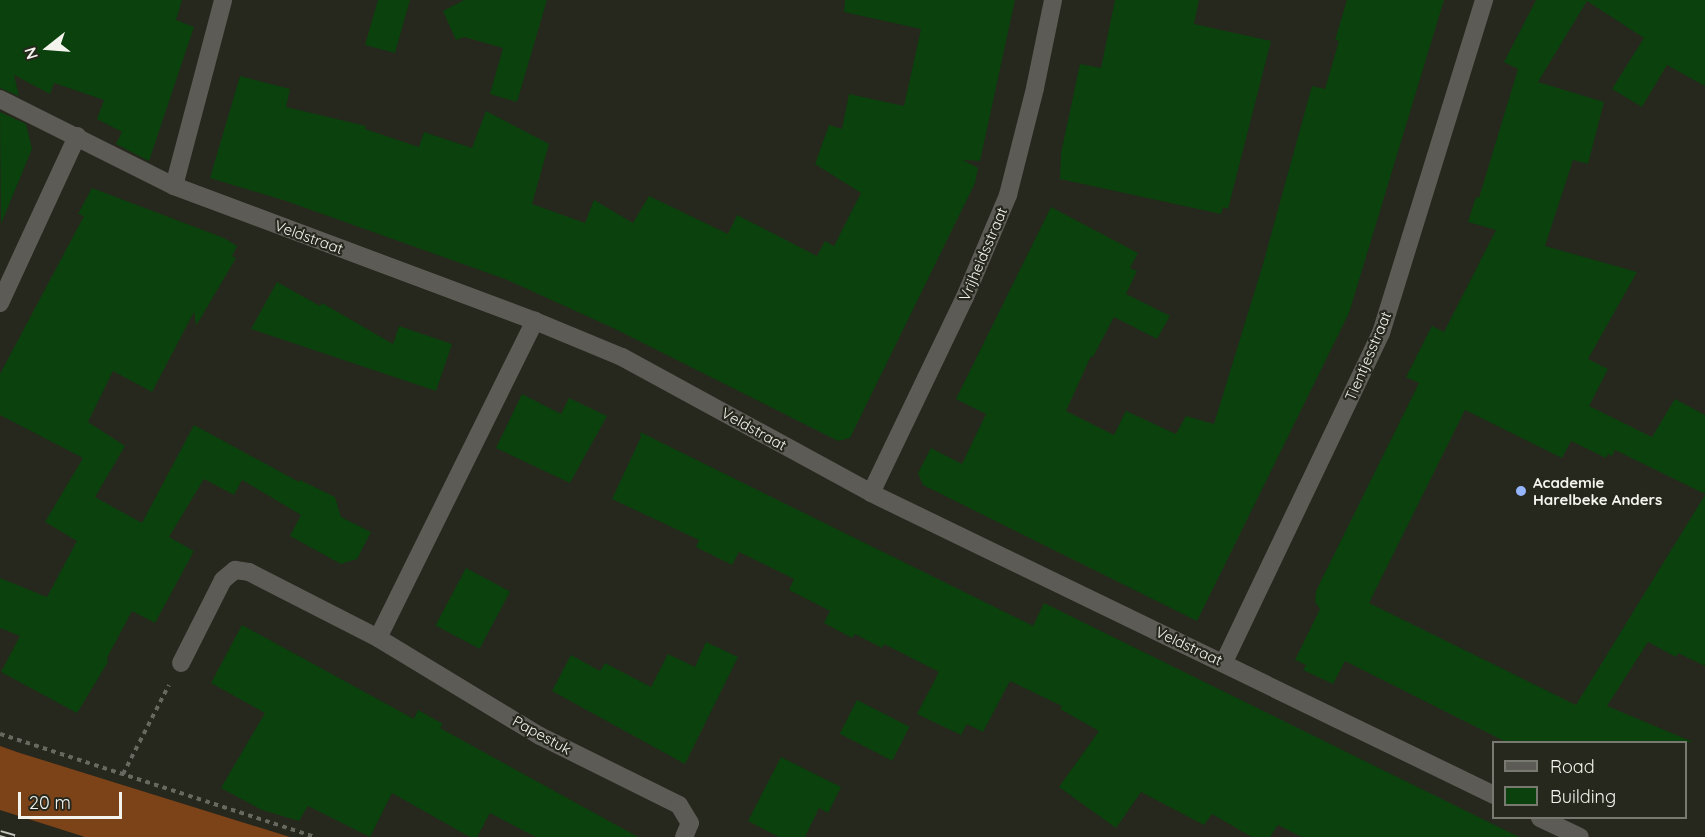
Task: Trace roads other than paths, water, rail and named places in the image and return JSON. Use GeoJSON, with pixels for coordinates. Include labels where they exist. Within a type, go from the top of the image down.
{"type":"FeatureCollection","features":[{"type":"Feature","properties":{"kind":"street"},"geometry":{"type":"LineString","coordinates":[[174,186],[223,0]]}},
{"type":"Feature","properties":{"kind":"street","name":"Vrijheidsstraat"},"geometry":{"type":"LineString","coordinates":[[871,493],[965,297],[1008,195],[1035,88],[1053,0]]}},
{"type":"Feature","properties":{"kind":"street","name":"Tientjesstraat"},"geometry":{"type":"LineString","coordinates":[[1224,662],[1381,333],[1484,0]]}},
{"type":"Feature","properties":{"kind":"street","name":"Veldstraat"},"geometry":{"type":"LineString","coordinates":[[0,99],[174,186],[535,321],[622,357],[871,493],[1224,662],[1492,794]]}},
{"type":"Feature","properties":{"kind":"street"},"geometry":{"type":"LineString","coordinates":[[0,303],[77,136]]}},
{"type":"Feature","properties":{"kind":"street"},"geometry":{"type":"LineString","coordinates":[[378,638],[535,321]]}},
{"type":"Feature","properties":{"kind":"street","name":"Papestuk"},"geometry":{"type":"LineString","coordinates":[[181,663],[223,580],[235,570],[249,572],[378,638],[540,736],[679,805],[690,823],[684,837]]}},
{"type":"Feature","properties":{"kind":"street"},"geometry":{"type":"LineString","coordinates":[[1542,819],[1580,837]]}},
{"type":"Feature","properties":{"kind":"railway"},"geometry":{"type":"LineString","coordinates":[[0,833],[14,837]]}},
{"type":"Feature","properties":{"kind":"place","name":"Academie Harelbeke Anders"},"geometry":{"type":"Point","coordinates":[1521,491]}}]}
